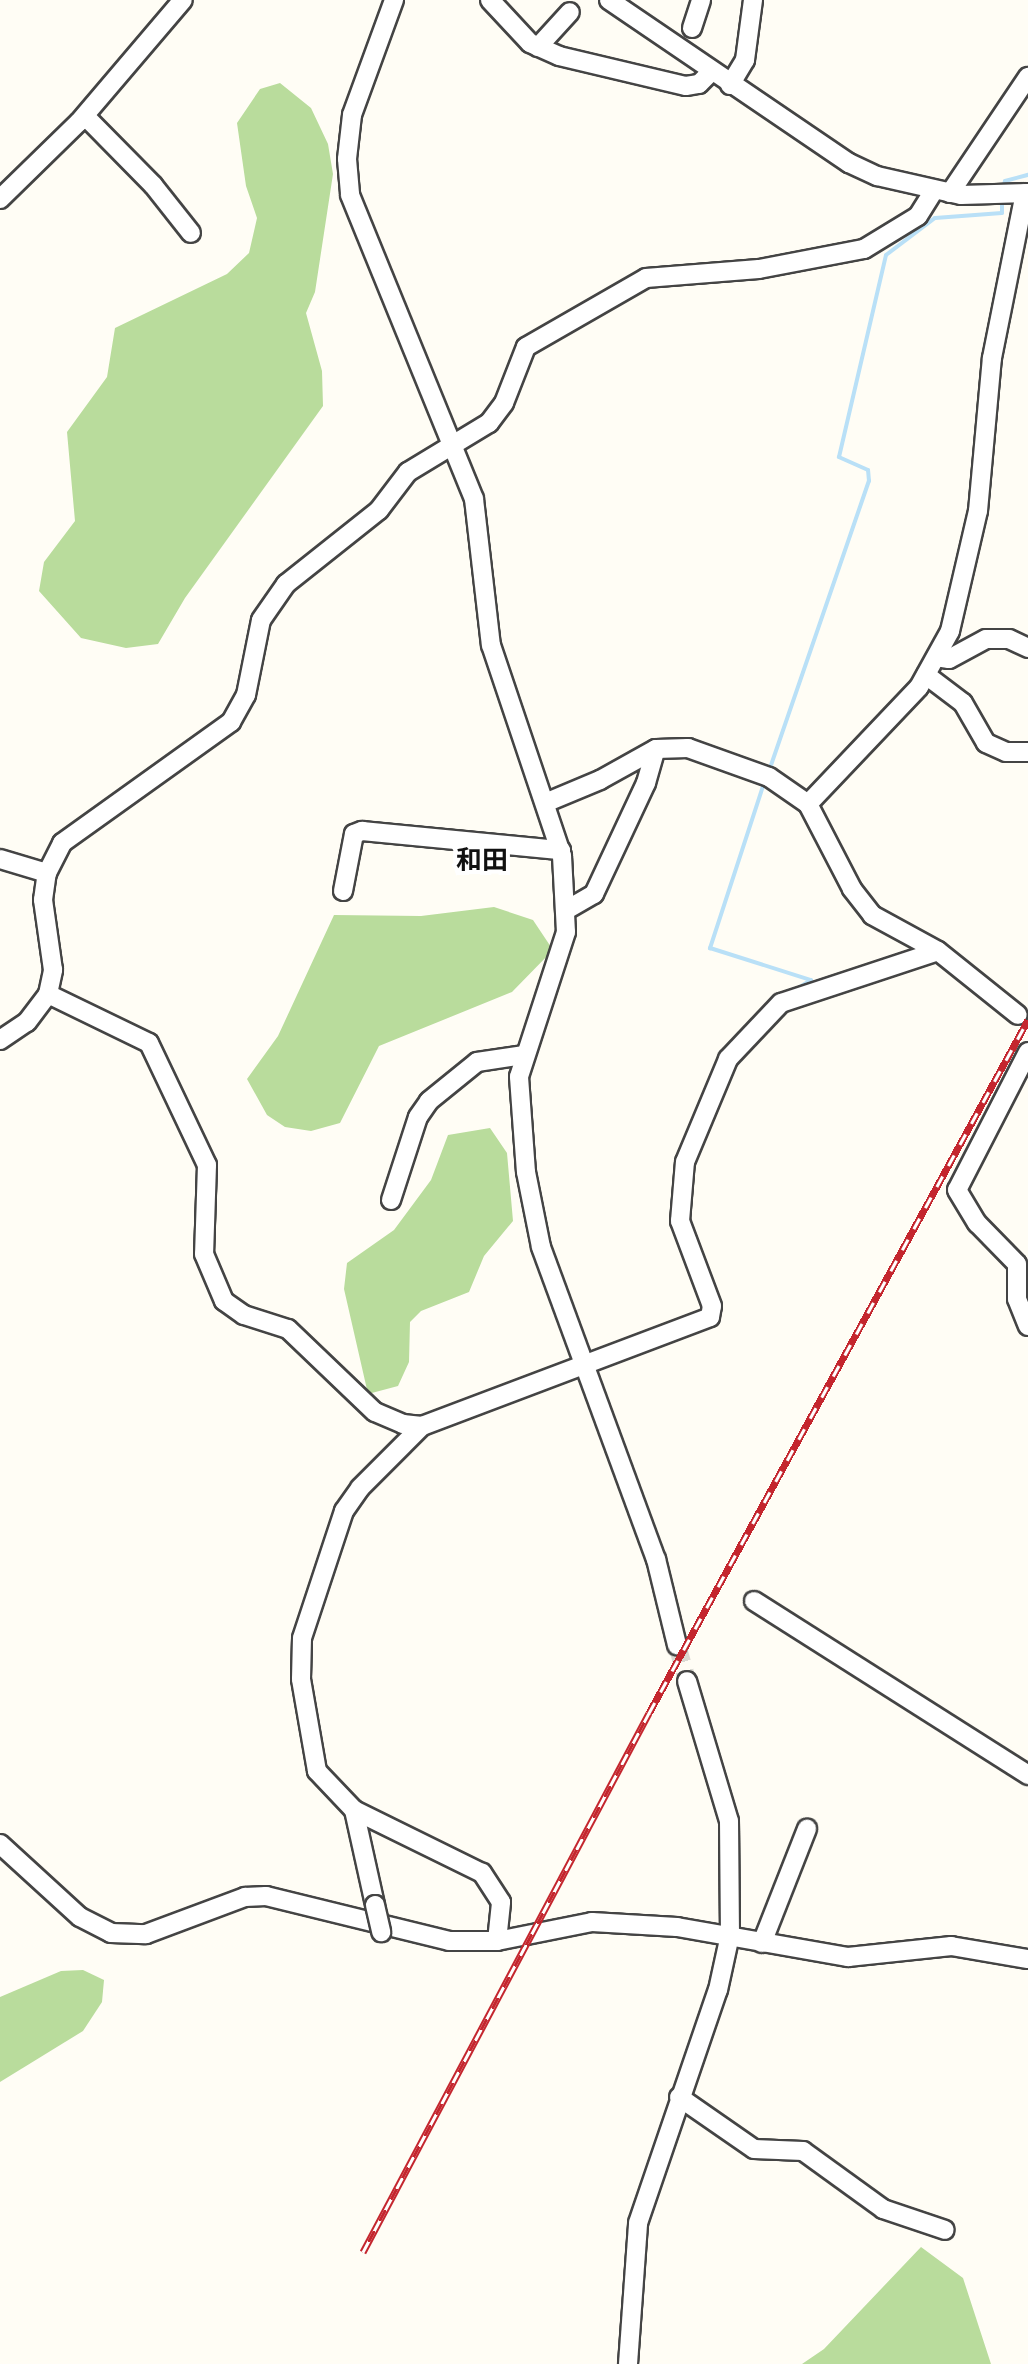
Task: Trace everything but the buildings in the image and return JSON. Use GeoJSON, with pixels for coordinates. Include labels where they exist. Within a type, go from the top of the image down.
{"type":"FeatureCollection","features":[{"type":"Feature","properties":{"kind":"street"},"geometry":{"type":"LineString","coordinates":[[0,199],[85,116],[183,0]]}},
{"type":"Feature","properties":{"kind":"street"},"geometry":{"type":"LineString","coordinates":[[394,0],[352,115],[347,159],[350,195],[358,225],[455,447],[474,499],[491,645],[561,850],[568,909],[559,955],[524,1055],[521,1113],[531,1199],[541,1247],[656,1559],[677,1645]]}},
{"type":"Feature","properties":{"kind":"street"},"geometry":{"type":"LineString","coordinates":[[490,0],[538,47],[686,86],[699,84],[711,72]]}},
{"type":"Feature","properties":{"kind":"street"},"geometry":{"type":"LineString","coordinates":[[609,0],[849,163],[942,191],[1027,193],[992,358],[967,573],[950,631],[926,675],[808,804]]}},
{"type":"Feature","properties":{"kind":"street"},"geometry":{"type":"LineString","coordinates":[[692,28],[701,0]]}},
{"type":"Feature","properties":{"kind":"street"},"geometry":{"type":"LineString","coordinates":[[730,85],[745,60],[753,0]]}},
{"type":"Feature","properties":{"kind":"street"},"geometry":{"type":"LineString","coordinates":[[538,47],[570,12]]}},
{"type":"Feature","properties":{"kind":"street"},"geometry":{"type":"LineString","coordinates":[[0,1040],[27,1022],[48,994],[53,970],[43,907],[47,873],[62,843],[88,820],[231,722],[246,695],[257,629],[286,584],[379,510],[408,472],[455,447],[501,409],[526,347],[623,288],[646,278],[759,269],[864,249],[918,216],[942,191],[1028,77]]}},
{"type":"Feature","properties":{"kind":"street"},"geometry":{"type":"LineString","coordinates":[[85,116],[153,185],[191,233]]}},
{"type":"Feature","properties":{"kind":"street"},"geometry":{"type":"LineString","coordinates":[[936,657],[949,659],[986,639],[1009,639],[1028,648]]}},
{"type":"Feature","properties":{"kind":"street"},"geometry":{"type":"LineString","coordinates":[[926,675],[963,703],[986,743],[1006,752],[1028,752]]}},
{"type":"Feature","properties":{"kind":"street"},"geometry":{"type":"LineString","coordinates":[[545,803],[600,780],[656,749],[688,748],[769,777],[808,804],[863,906],[890,929],[938,951],[1018,1015]]}},
{"type":"Feature","properties":{"kind":"street"},"geometry":{"type":"LineString","coordinates":[[568,909],[594,894],[646,783],[656,749]]}},
{"type":"Feature","properties":{"kind":"street"},"geometry":{"type":"LineString","coordinates":[[343,891],[354,834],[362,831],[561,850]]}},
{"type":"Feature","properties":{"kind":"street"},"geometry":{"type":"LineString","coordinates":[[0,859],[47,873]]}},
{"type":"Feature","properties":{"kind":"street"},"geometry":{"type":"LineString","coordinates":[[497,1941],[501,1902],[482,1873],[354,1810],[317,1771],[301,1679],[302,1638],[344,1511],[360,1488],[422,1426],[710,1317],[712,1306],[680,1221],[679,1197],[692,1135],[728,1059],[781,1003],[938,951]]}},
{"type":"Feature","properties":{"kind":"street"},"geometry":{"type":"LineString","coordinates":[[48,994],[110,1028],[143,1036],[149,1043],[207,1165],[204,1254],[224,1301],[244,1315],[288,1329],[375,1412],[403,1424],[422,1426]]}},
{"type":"Feature","properties":{"kind":"street"},"geometry":{"type":"LineString","coordinates":[[1028,1052],[957,1190],[971,1215],[1017,1264],[1016,1291],[1028,1326]]}},
{"type":"Feature","properties":{"kind":"street"},"geometry":{"type":"LineString","coordinates":[[391,1200],[418,1117],[429,1101],[477,1062],[524,1055]]}},
{"type":"Feature","properties":{"kind":"street"},"geometry":{"type":"LineString","coordinates":[[754,1601],[1028,1775]]}},
{"type":"Feature","properties":{"kind":"street"},"geometry":{"type":"LineString","coordinates":[[628,2364],[633,2244],[679,2097],[718,1990],[730,1935],[729,1821],[687,1681]]}},
{"type":"Feature","properties":{"kind":"street"},"geometry":{"type":"LineString","coordinates":[[354,1810],[381,1932]]}},
{"type":"Feature","properties":{"kind":"street"},"geometry":{"type":"LineString","coordinates":[[762,1943],[807,1829]]}},
{"type":"Feature","properties":{"kind":"street"},"geometry":{"type":"LineString","coordinates":[[0,1844],[80,1917],[111,1933],[146,1934],[245,1897],[266,1896],[449,1941],[497,1941],[592,1922],[730,1935],[848,1957],[951,1946],[1028,1959]]}},
{"type":"Feature","properties":{"kind":"street"},"geometry":{"type":"LineString","coordinates":[[679,2097],[754,2149],[803,2151],[883,2209],[945,2230]]}},
{"type":"Feature","properties":{"kind":"green space"},"geometry":{"type":"Polygon","coordinates":[[[280,83],[311,108],[328,144],[333,174],[315,292],[306,313],[322,371],[323,406],[185,598],[158,644],[126,648],[81,638],[39,591],[44,562],[75,521],[67,432],[107,377],[115,328],[227,274],[249,253],[257,218],[246,186],[237,123],[260,89],[280,83]]]}},
{"type":"Feature","properties":{"kind":"green space"},"geometry":{"type":"Polygon","coordinates":[[[494,907],[533,920],[553,950],[512,992],[379,1046],[340,1123],[311,1131],[285,1127],[267,1115],[247,1079],[278,1036],[334,915],[421,916],[494,907]]]}},
{"type":"Feature","properties":{"kind":"green space"},"geometry":{"type":"Polygon","coordinates":[[[490,1128],[507,1153],[513,1221],[484,1256],[469,1292],[421,1311],[410,1322],[409,1362],[398,1386],[368,1394],[344,1289],[347,1263],[394,1230],[431,1180],[448,1135],[490,1128]]]}},
{"type":"Feature","properties":{"kind":"green space"},"geometry":{"type":"Polygon","coordinates":[[[83,1970],[104,1980],[102,2002],[83,2031],[0,2082],[0,1997],[61,1971],[83,1970]]]}},
{"type":"Feature","properties":{"kind":"green space"},"geometry":{"type":"Polygon","coordinates":[[[921,2247],[963,2278],[991,2364],[802,2364],[824,2349],[921,2247]]]}},
{"type":"Feature","properties":{"kind":"waterway"},"geometry":{"type":"LineString","coordinates":[[1003,188],[1005,181],[1028,175]]}},
{"type":"Feature","properties":{"kind":"waterway"},"geometry":{"type":"LineString","coordinates":[[769,771],[869,481],[868,470],[839,457],[886,255],[935,218],[1002,213],[1002,201]]}},
{"type":"Feature","properties":{"kind":"waterway"},"geometry":{"type":"LineString","coordinates":[[764,783],[710,948],[811,980],[798,988]]}},
{"type":"Feature","properties":{"kind":"waterway"},"geometry":{"type":"LineString","coordinates":[[679,1155],[709,1082]]}},
{"type":"Feature","properties":{"kind":"waterway"},"geometry":{"type":"LineString","coordinates":[[672,1204],[674,1191]]}},
{"type":"Feature","properties":{"kind":"tunnel"},"geometry":{"type":"LineString","coordinates":[[677,1645],[687,1681]]}},
{"type":"Feature","properties":{"kind":"railway"},"geometry":{"type":"LineString","coordinates":[[363,2252],[649,1713],[1028,1020]]}},
{"type":"Feature","properties":{"kind":"district","name":"和田"},"geometry":{"type":"Point","coordinates":[482,861]}}]}
